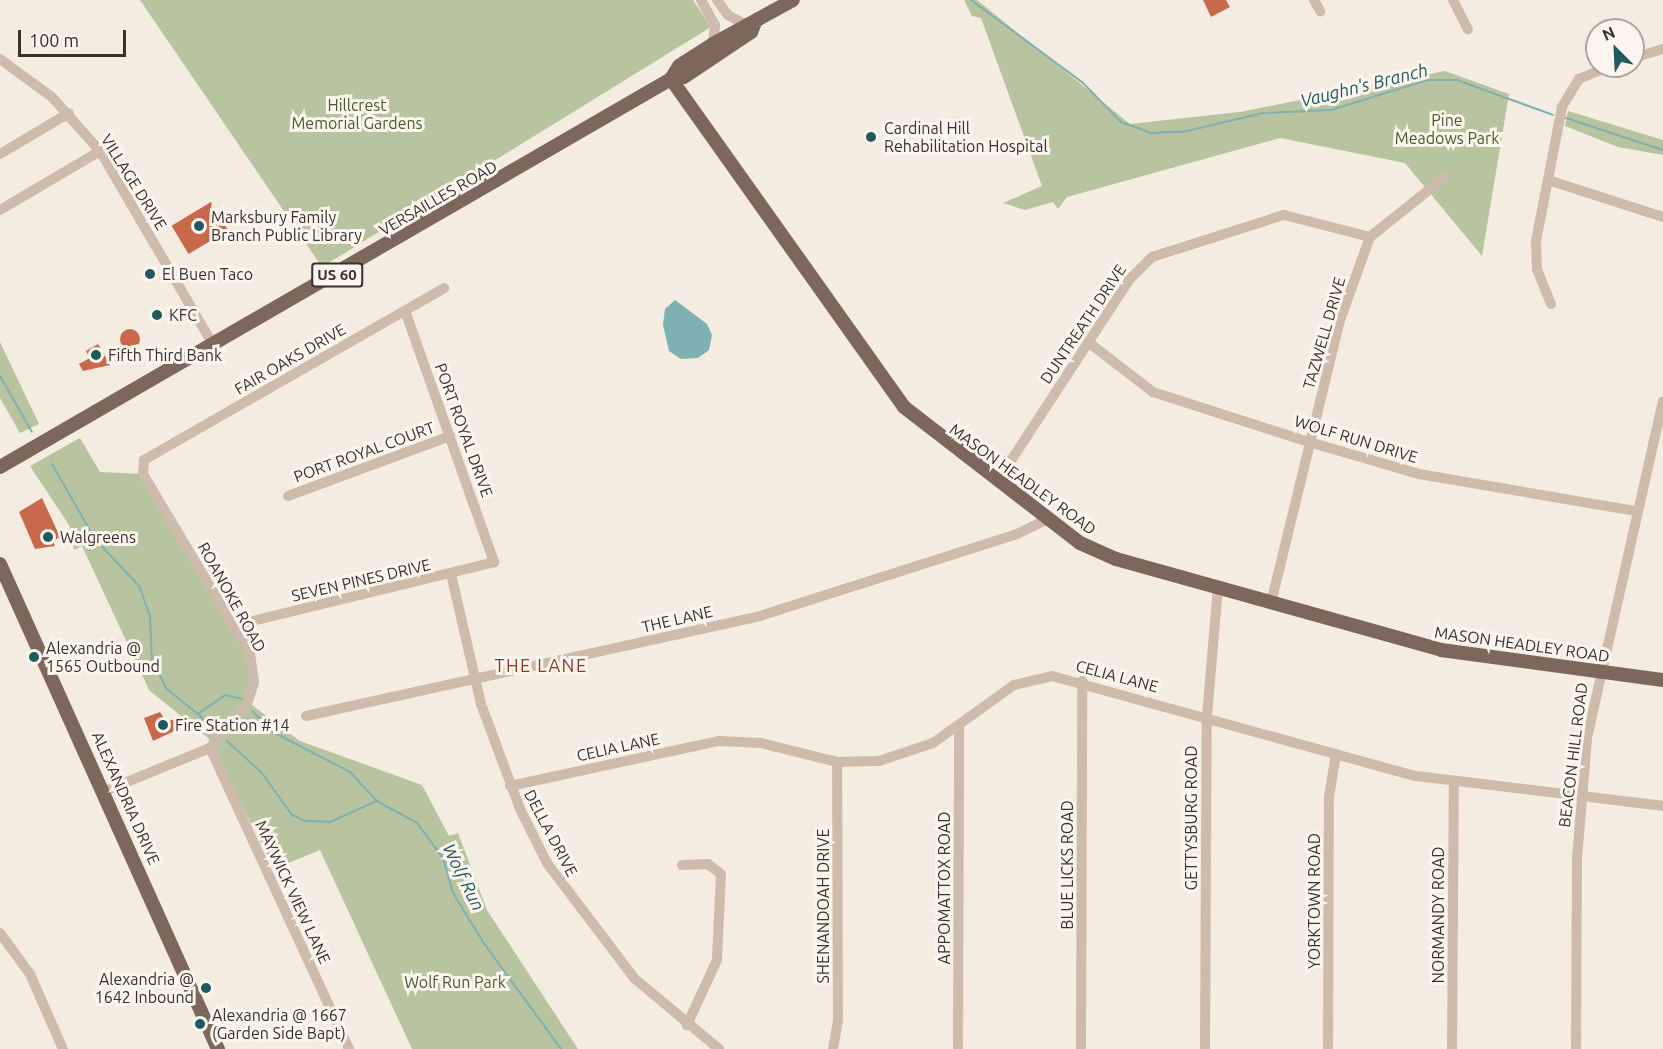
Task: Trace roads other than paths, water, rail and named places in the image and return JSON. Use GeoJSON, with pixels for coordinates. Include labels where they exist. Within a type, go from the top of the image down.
{"type":"FeatureCollection","features":[{"type":"Feature","properties":{"kind":"main road","name":"VERSAILLES ROAD"},"geometry":{"type":"LineString","coordinates":[[671,79],[679,66],[713,44],[793,0]]}},
{"type":"Feature","properties":{"kind":"main road","name":"VERSAILLES ROAD"},"geometry":{"type":"LineString","coordinates":[[0,467],[671,79],[700,66],[751,32],[749,24]]}},
{"type":"Feature","properties":{"kind":"main road","name":"MASON HEADLEY ROAD"},"geometry":{"type":"LineString","coordinates":[[671,79],[895,397],[1046,520],[1100,553],[1441,651],[1663,680]]}},
{"type":"Feature","properties":{"kind":"main road","name":"ALEXANDRIA DRIVE"},"geometry":{"type":"LineString","coordinates":[[0,564],[105,791],[218,1049]]}},
{"type":"Feature","properties":{"kind":"street"},"geometry":{"type":"LineString","coordinates":[[701,0],[715,25],[713,44]]}},
{"type":"Feature","properties":{"kind":"street"},"geometry":{"type":"LineString","coordinates":[[717,0],[728,15],[749,24]]}},
{"type":"Feature","properties":{"kind":"street"},"geometry":{"type":"LineString","coordinates":[[1314,0],[1320,11]]}},
{"type":"Feature","properties":{"kind":"street"},"geometry":{"type":"LineString","coordinates":[[1454,0],[1468,29]]}},
{"type":"Feature","properties":{"kind":"street"},"geometry":{"type":"LineString","coordinates":[[1645,54],[1663,49]]}},
{"type":"Feature","properties":{"kind":"street","name":"VILLAGE DRIVE"},"geometry":{"type":"LineString","coordinates":[[2,62],[69,113],[100,152],[213,344]]}},
{"type":"Feature","properties":{"kind":"street"},"geometry":{"type":"LineString","coordinates":[[1551,304],[1536,253],[1548,180],[1567,94],[1579,79],[1585,76]]}},
{"type":"Feature","properties":{"kind":"street"},"geometry":{"type":"LineString","coordinates":[[0,154],[69,113]]}},
{"type":"Feature","properties":{"kind":"street"},"geometry":{"type":"LineString","coordinates":[[1,207],[100,152]]}},
{"type":"Feature","properties":{"kind":"street"},"geometry":{"type":"LineString","coordinates":[[1370,237],[1445,177]]}},
{"type":"Feature","properties":{"kind":"street"},"geometry":{"type":"LineString","coordinates":[[1548,180],[1663,217]]}},
{"type":"Feature","properties":{"kind":"street","name":"DUNTREATH DRIVE"},"geometry":{"type":"LineString","coordinates":[[997,482],[1088,342],[1141,266],[1178,246],[1284,215],[1370,237]]}},
{"type":"Feature","properties":{"kind":"street","name":"TAZWELL DRIVE"},"geometry":{"type":"LineString","coordinates":[[1271,603],[1339,323],[1370,237]]}},
{"type":"Feature","properties":{"kind":"street","name":"FAIR OAKS DRIVE"},"geometry":{"type":"LineString","coordinates":[[150,456],[444,288]]}},
{"type":"Feature","properties":{"kind":"street","name":"PORT ROYAL DRIVE"},"geometry":{"type":"LineString","coordinates":[[405,311],[495,560]]}},
{"type":"Feature","properties":{"kind":"street","name":"WOLF RUN DRIVE"},"geometry":{"type":"LineString","coordinates":[[1088,342],[1153,392],[1309,442],[1419,474],[1635,511]]}},
{"type":"Feature","properties":{"kind":"street","name":"BEACON HILL ROAD"},"geometry":{"type":"LineString","coordinates":[[1576,1049],[1580,796],[1598,672],[1663,401]]}},
{"type":"Feature","properties":{"kind":"street","name":"PORT ROYAL COURT"},"geometry":{"type":"LineString","coordinates":[[288,496],[450,436]]}},
{"type":"Feature","properties":{"kind":"street","name":"ROANOKE ROAD"},"geometry":{"type":"LineString","coordinates":[[150,456],[142,463],[143,474],[250,653],[253,692],[210,748]]}},
{"type":"Feature","properties":{"kind":"street","name":"THE LANE"},"geometry":{"type":"LineString","coordinates":[[306,716],[760,616],[1017,534],[1046,520]]}},
{"type":"Feature","properties":{"kind":"street","name":"SEVEN PINES DRIVE"},"geometry":{"type":"LineString","coordinates":[[232,626],[451,574],[495,560]]}},
{"type":"Feature","properties":{"kind":"street","name":"DELLA DRIVE"},"geometry":{"type":"LineString","coordinates":[[451,574],[474,680],[510,786],[547,863],[592,929],[657,1001],[719,1049]]}},
{"type":"Feature","properties":{"kind":"street","name":"GETTYSBURG ROAD"},"geometry":{"type":"LineString","coordinates":[[1205,1049],[1207,716],[1218,588]]}},
{"type":"Feature","properties":{"kind":"street","name":"CELIA LANE"},"geometry":{"type":"LineString","coordinates":[[510,786],[719,741],[761,742],[837,762],[912,752],[959,728],[1014,685],[1042,677],[1082,681],[1336,754],[1454,781],[1663,806]]}},
{"type":"Feature","properties":{"kind":"street","name":"BLUE LICKS ROAD"},"geometry":{"type":"LineString","coordinates":[[1081,1049],[1082,681]]}},
{"type":"Feature","properties":{"kind":"street","name":"APPOMATTOX ROAD"},"geometry":{"type":"LineString","coordinates":[[958,1049],[959,728]]}},
{"type":"Feature","properties":{"kind":"street"},"geometry":{"type":"LineString","coordinates":[[105,791],[210,748]]}},
{"type":"Feature","properties":{"kind":"street","name":"MAYWICK VIEW LANE"},"geometry":{"type":"LineString","coordinates":[[210,748],[349,1049]]}},
{"type":"Feature","properties":{"kind":"street","name":"YORKTOWN ROAD"},"geometry":{"type":"LineString","coordinates":[[1328,1049],[1329,797],[1336,754]]}},
{"type":"Feature","properties":{"kind":"street","name":"SHENANDOAH DRIVE"},"geometry":{"type":"LineString","coordinates":[[833,1049],[838,1020],[837,762]]}},
{"type":"Feature","properties":{"kind":"street","name":"NORMANDY ROAD"},"geometry":{"type":"LineString","coordinates":[[1452,1049],[1454,781]]}},
{"type":"Feature","properties":{"kind":"street"},"geometry":{"type":"LineString","coordinates":[[682,865],[708,864],[721,874],[717,960],[687,1025]]}},
{"type":"Feature","properties":{"kind":"street"},"geometry":{"type":"LineString","coordinates":[[0,933],[30,974],[63,1049]]}},
{"type":"Feature","properties":{"kind":"water"},"geometry":{"type":"Polygon","coordinates":[[[675,300],[707,324],[712,335],[709,350],[698,358],[681,359],[669,351],[663,325],[665,309],[675,300]]]}},
{"type":"Feature","properties":{"kind":"waterway","name":"Vaughn's Branch"},"geometry":{"type":"LineString","coordinates":[[971,0],[1082,82],[1121,122],[1152,133],[1187,131],[1263,113],[1331,110],[1428,80],[1457,80],[1553,115]]}},
{"type":"Feature","properties":{"kind":"waterway","name":"Vaughn's Branch"},"geometry":{"type":"LineString","coordinates":[[1566,118],[1663,150]]}},
{"type":"Feature","properties":{"kind":"waterway","name":"Wolf Run"},"geometry":{"type":"LineString","coordinates":[[0,376],[32,432]]}},
{"type":"Feature","properties":{"kind":"waterway","name":"Wolf Run"},"geometry":{"type":"LineString","coordinates":[[52,464],[95,539],[139,586],[150,617],[152,661],[167,689],[198,714],[225,695],[242,699]]}},
{"type":"Feature","properties":{"kind":"waterway","name":"Wolf Run"},"geometry":{"type":"LineString","coordinates":[[252,711],[273,732],[350,772],[377,801],[417,823],[443,858],[453,893],[483,942],[561,1049]]}},
{"type":"Feature","properties":{"kind":"waterway"},"geometry":{"type":"LineString","coordinates":[[199,715],[216,731]]}},
{"type":"Feature","properties":{"kind":"waterway"},"geometry":{"type":"LineString","coordinates":[[227,741],[262,773],[292,815],[305,821],[330,822],[377,801]]}},
{"type":"Feature","properties":{"kind":"place","name":"Cardinal Hill Rehabilitation Hospital"},"geometry":{"type":"Point","coordinates":[871,137]}},
{"type":"Feature","properties":{"kind":"place","name":"Marksbury Family Branch Public Library"},"geometry":{"type":"Point","coordinates":[199,226]}},
{"type":"Feature","properties":{"kind":"place","name":"El Buen Taco"},"geometry":{"type":"Point","coordinates":[150,274]}},
{"type":"Feature","properties":{"kind":"place","name":"KFC"},"geometry":{"type":"Point","coordinates":[157,315]}},
{"type":"Feature","properties":{"kind":"place","name":"Fifth Third Bank"},"geometry":{"type":"Point","coordinates":[96,355]}},
{"type":"Feature","properties":{"kind":"place","name":"Walgreens"},"geometry":{"type":"Point","coordinates":[48,537]}},
{"type":"Feature","properties":{"kind":"place","name":"Alexandria @ 1565 Outbound"},"geometry":{"type":"Point","coordinates":[34,657]}},
{"type":"Feature","properties":{"kind":"place","name":"Fire Station #14"},"geometry":{"type":"Point","coordinates":[163,725]}},
{"type":"Feature","properties":{"kind":"place","name":"Alexandria @ 1642 Inbound"},"geometry":{"type":"Point","coordinates":[206,988]}},
{"type":"Feature","properties":{"kind":"place","name":"Alexandria @ 1667 (Garden Side Bapt)"},"geometry":{"type":"Point","coordinates":[200,1024]}},
{"type":"Feature","properties":{"kind":"district","name":"THE LANE"},"geometry":{"type":"Point","coordinates":[541,665]}},
{"type":"Feature","properties":{"kind":"park label","name":"Hillcrest Memorial Gardens"},"geometry":{"type":"Point","coordinates":[357,114]}},
{"type":"Feature","properties":{"kind":"park label","name":"Pine Meadows Park"},"geometry":{"type":"Point","coordinates":[1447,129]}},
{"type":"Feature","properties":{"kind":"park label","name":"Wolf Run Park"},"geometry":{"type":"Point","coordinates":[455,982]}}]}
